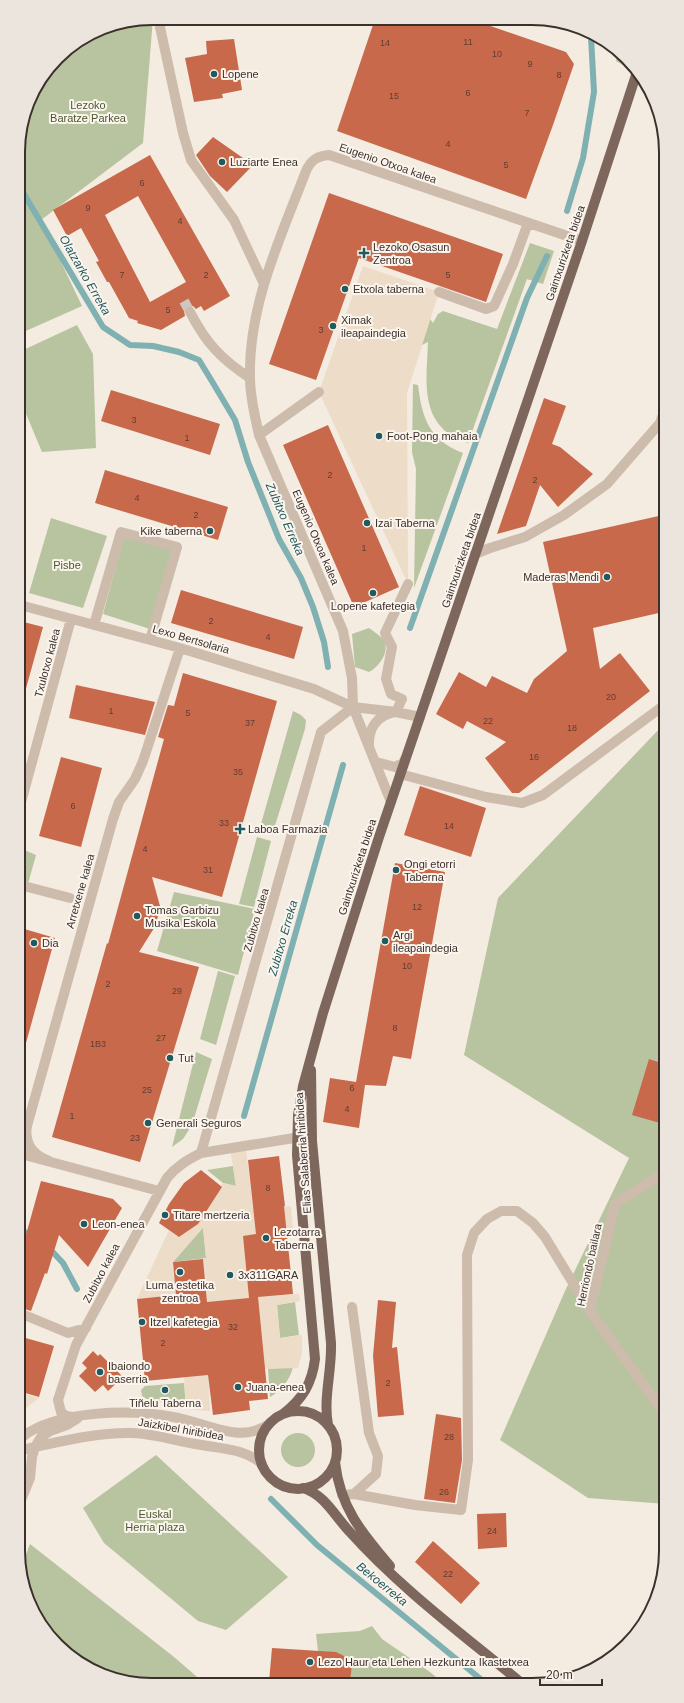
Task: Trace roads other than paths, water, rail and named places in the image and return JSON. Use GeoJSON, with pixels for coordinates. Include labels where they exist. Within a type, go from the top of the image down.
{"type":"FeatureCollection","features":[{"type":"Feature","properties":{"kind":"main road","name":"Gaintxurizketa bidea"},"geometry":{"type":"LineString","coordinates":[[311,1057],[368,870],[582,241],[635,77]]}},
{"type":"Feature","properties":{"kind":"main road","name":"Elias Salaberria hiribidea"},"geometry":{"type":"LineString","coordinates":[[311,1057],[311,1114],[331,1343],[331,1367],[326,1402],[328,1425]]}},
{"type":"Feature","properties":{"kind":"main road","name":"Elias Salaberria hiribidea"},"geometry":{"type":"LineString","coordinates":[[283,1414],[294,1406],[310,1384],[315,1359],[298,1174],[297,1137],[298,1115],[303,1086],[311,1057]]}},
{"type":"Feature","properties":{"kind":"main road"},"geometry":{"type":"LineString","coordinates":[[293,1411],[303,1411],[312,1413],[321,1418],[328,1425],[334,1433],[337,1452],[331,1472],[323,1480],[313,1486],[292,1488],[283,1486],[270,1477],[260,1458],[260,1444],[264,1430],[269,1424],[283,1414],[293,1411]]}},
{"type":"Feature","properties":{"kind":"main road"},"geometry":{"type":"LineString","coordinates":[[335,1461],[337,1477],[342,1495],[350,1513],[381,1555],[413,1593]]}},
{"type":"Feature","properties":{"kind":"main road"},"geometry":{"type":"LineString","coordinates":[[303,1488],[321,1498],[366,1550],[413,1593],[515,1678]]}},
{"type":"Feature","properties":{"kind":"street"},"geometry":{"type":"LineString","coordinates":[[160,25],[183,133],[191,160],[234,220],[264,284]]}},
{"type":"Feature","properties":{"kind":"street","name":"Eugenio Otxoa kalea"},"geometry":{"type":"LineString","coordinates":[[369,747],[353,706],[352,678],[343,631],[259,435],[253,408],[250,378],[252,337],[264,284],[310,164],[315,158],[328,155],[582,241]]}},
{"type":"Feature","properties":{"kind":"street"},"geometry":{"type":"LineString","coordinates":[[439,292],[486,309],[494,306],[513,264],[528,222]]}},
{"type":"Feature","properties":{"kind":"street"},"geometry":{"type":"LineString","coordinates":[[190,312],[202,334],[219,355],[250,378]]}},
{"type":"Feature","properties":{"kind":"street"},"geometry":{"type":"LineString","coordinates":[[259,435],[319,392]]}},
{"type":"Feature","properties":{"kind":"street"},"geometry":{"type":"LineString","coordinates":[[475,554],[525,537],[564,515],[607,484],[659,424]]}},
{"type":"Feature","properties":{"kind":"street"},"geometry":{"type":"LineString","coordinates":[[94,625],[121,532],[176,547],[150,640]]}},
{"type":"Feature","properties":{"kind":"street"},"geometry":{"type":"LineString","coordinates":[[396,712],[402,699],[391,694],[386,679],[392,646],[385,633],[408,584]]}},
{"type":"Feature","properties":{"kind":"street","name":"Lexo Bertsolaria"},"geometry":{"type":"LineString","coordinates":[[25,606],[180,648],[314,689],[353,706],[396,712]]}},
{"type":"Feature","properties":{"kind":"street","name":"Txulotxo kalea"},"geometry":{"type":"LineString","coordinates":[[25,788],[71,619]]}},
{"type":"Feature","properties":{"kind":"street","name":"Arretxene kalea"},"geometry":{"type":"LineString","coordinates":[[48,1161],[37,1156],[29,1146],[26,1132],[27,1126],[117,808],[119,802],[135,779],[143,761],[180,648]]}},
{"type":"Feature","properties":{"kind":"street","name":"Zubitxo kalea"},"geometry":{"type":"LineString","coordinates":[[201,1153],[321,732],[353,706]]}},
{"type":"Feature","properties":{"kind":"street"},"geometry":{"type":"LineString","coordinates":[[400,774],[486,797],[522,802],[543,795],[659,709]]}},
{"type":"Feature","properties":{"kind":"street"},"geometry":{"type":"LineString","coordinates":[[391,802],[369,747],[370,730],[374,723],[384,716],[396,712],[420,717]]}},
{"type":"Feature","properties":{"kind":"street"},"geometry":{"type":"LineString","coordinates":[[376,762],[395,767],[399,766],[405,760]]}},
{"type":"Feature","properties":{"kind":"street"},"geometry":{"type":"LineString","coordinates":[[25,886],[70,898]]}},
{"type":"Feature","properties":{"kind":"street"},"geometry":{"type":"LineString","coordinates":[[297,1137],[306,1126],[311,1114]]}},
{"type":"Feature","properties":{"kind":"street","name":"Zubitxo kalea"},"geometry":{"type":"LineString","coordinates":[[77,1416],[66,1416],[61,1412],[58,1400],[76,1345],[159,1191],[176,1167],[186,1160],[201,1153],[297,1137]]}},
{"type":"Feature","properties":{"kind":"street","name":"Arretxene kalea"},"geometry":{"type":"LineString","coordinates":[[25,1155],[159,1191]]}},
{"type":"Feature","properties":{"kind":"street","name":"Herriondo bailara"},"geometry":{"type":"LineString","coordinates":[[659,1176],[615,1204],[590,1311],[659,1406]]}},
{"type":"Feature","properties":{"kind":"street"},"geometry":{"type":"LineString","coordinates":[[342,1495],[354,1494],[415,1505],[461,1510],[468,1460],[467,1255],[474,1233],[486,1219],[501,1211],[517,1211],[533,1223],[545,1237],[590,1311]]}},
{"type":"Feature","properties":{"kind":"street"},"geometry":{"type":"LineString","coordinates":[[352,1306],[369,1433],[378,1456],[376,1474],[354,1494]]}},
{"type":"Feature","properties":{"kind":"street"},"geometry":{"type":"LineString","coordinates":[[25,1315],[68,1333],[86,1328]]}},
{"type":"Feature","properties":{"kind":"street","name":"Jaizkibel hiribidea"},"geometry":{"type":"LineString","coordinates":[[25,1436],[42,1426],[77,1416],[137,1413],[156,1414],[185,1419],[217,1429],[244,1434],[262,1429],[269,1424]]}},
{"type":"Feature","properties":{"kind":"street"},"geometry":{"type":"LineString","coordinates":[[25,1490],[30,1478],[32,1457],[35,1447],[41,1437],[50,1431],[67,1425],[77,1416]]}},
{"type":"Feature","properties":{"kind":"street","name":"Jaizkibel hiribidea"},"geometry":{"type":"LineString","coordinates":[[25,1449],[92,1436],[145,1434],[238,1451],[251,1456],[262,1464]]}},
{"type":"Feature","properties":{"kind":"waterway"},"geometry":{"type":"LineString","coordinates":[[567,211],[583,158],[594,92],[591,40]]}},
{"type":"Feature","properties":{"kind":"waterway","name":"Zubitxo Erreka"},"geometry":{"type":"LineString","coordinates":[[25,196],[103,327],[130,345],[153,346],[179,352],[199,360],[235,420],[248,462],[279,539],[301,578],[313,607],[324,642],[328,667]]}},
{"type":"Feature","properties":{"kind":"waterway"},"geometry":{"type":"LineString","coordinates":[[410,628],[527,298],[547,256]]}},
{"type":"Feature","properties":{"kind":"waterway","name":"Zubitxo Erreka"},"geometry":{"type":"LineString","coordinates":[[244,1116],[343,765]]}},
{"type":"Feature","properties":{"kind":"waterway","name":"Zubitxo Erreka"},"geometry":{"type":"LineString","coordinates":[[25,1232],[32,1236]]}},
{"type":"Feature","properties":{"kind":"waterway","name":"Zubitxo Erreka"},"geometry":{"type":"LineString","coordinates":[[48,1247],[63,1263],[77,1289]]}},
{"type":"Feature","properties":{"kind":"waterway","name":"Bekoerreka"},"geometry":{"type":"LineString","coordinates":[[271,1499],[317,1545],[479,1678]]}},
{"type":"Feature","properties":{"kind":"tunnel"},"geometry":{"type":"LineString","coordinates":[[184,301],[190,312]]}},
{"type":"Feature","properties":{"kind":"place","name":"Lopene"},"geometry":{"type":"Point","coordinates":[214,74]}},
{"type":"Feature","properties":{"kind":"place","name":"Luziarte Enea"},"geometry":{"type":"Point","coordinates":[222,162]}},
{"type":"Feature","properties":{"kind":"place","name":"Lezoko Osasun Zentroa"},"geometry":{"type":"Point","coordinates":[364,253]}},
{"type":"Feature","properties":{"kind":"place","name":"Etxola taberna"},"geometry":{"type":"Point","coordinates":[345,289]}},
{"type":"Feature","properties":{"kind":"place","name":"Ximak ileapaindegia"},"geometry":{"type":"Point","coordinates":[333,326]}},
{"type":"Feature","properties":{"kind":"place","name":"Foot-Pong mahaia"},"geometry":{"type":"Point","coordinates":[379,436]}},
{"type":"Feature","properties":{"kind":"place","name":"Izai Taberna"},"geometry":{"type":"Point","coordinates":[367,523]}},
{"type":"Feature","properties":{"kind":"place","name":"Kike taberna"},"geometry":{"type":"Point","coordinates":[210,531]}},
{"type":"Feature","properties":{"kind":"place","name":"Maderas Mendi"},"geometry":{"type":"Point","coordinates":[607,577]}},
{"type":"Feature","properties":{"kind":"place","name":"Lopene kafetegia"},"geometry":{"type":"Point","coordinates":[373,593]}},
{"type":"Feature","properties":{"kind":"place","name":"Laboa Farmazia"},"geometry":{"type":"Point","coordinates":[240,829]}},
{"type":"Feature","properties":{"kind":"place","name":"Ongi etorri Taberna"},"geometry":{"type":"Point","coordinates":[396,870]}},
{"type":"Feature","properties":{"kind":"place","name":"Tomas Garbizu Musika Eskola"},"geometry":{"type":"Point","coordinates":[137,916]}},
{"type":"Feature","properties":{"kind":"place","name":"Argi ileapaindegia"},"geometry":{"type":"Point","coordinates":[385,941]}},
{"type":"Feature","properties":{"kind":"place","name":"Dia"},"geometry":{"type":"Point","coordinates":[34,943]}},
{"type":"Feature","properties":{"kind":"place","name":"Tut"},"geometry":{"type":"Point","coordinates":[170,1058]}},
{"type":"Feature","properties":{"kind":"place","name":"Generali Seguros"},"geometry":{"type":"Point","coordinates":[148,1123]}},
{"type":"Feature","properties":{"kind":"place","name":"Titare mertzeria"},"geometry":{"type":"Point","coordinates":[165,1215]}},
{"type":"Feature","properties":{"kind":"place","name":"Leon-enea"},"geometry":{"type":"Point","coordinates":[84,1224]}},
{"type":"Feature","properties":{"kind":"place","name":"Lezotarra Taberna"},"geometry":{"type":"Point","coordinates":[266,1238]}},
{"type":"Feature","properties":{"kind":"place","name":"Luma estetika zentroa"},"geometry":{"type":"Point","coordinates":[180,1272]}},
{"type":"Feature","properties":{"kind":"place","name":"3x311GARA"},"geometry":{"type":"Point","coordinates":[230,1275]}},
{"type":"Feature","properties":{"kind":"place","name":"Itzel kafetegia"},"geometry":{"type":"Point","coordinates":[142,1322]}},
{"type":"Feature","properties":{"kind":"place","name":"Ibaiondo baserria"},"geometry":{"type":"Point","coordinates":[100,1372]}},
{"type":"Feature","properties":{"kind":"place","name":"Juana-enea"},"geometry":{"type":"Point","coordinates":[238,1387]}},
{"type":"Feature","properties":{"kind":"place","name":"Tiñelu Taberna"},"geometry":{"type":"Point","coordinates":[165,1390]}},
{"type":"Feature","properties":{"kind":"place","name":"Lezo Haur eta Lehen Hezkuntza Ikastetxea"},"geometry":{"type":"Point","coordinates":[310,1662]}},
{"type":"Feature","properties":{"kind":"park label","name":"Lezoko Baratze Parkea"},"geometry":{"type":"Point","coordinates":[88,111]}},
{"type":"Feature","properties":{"kind":"park label","name":"Pisbe"},"geometry":{"type":"Point","coordinates":[67,565]}},
{"type":"Feature","properties":{"kind":"park label","name":"Euskal Herria plaza"},"geometry":{"type":"Point","coordinates":[155,1520]}},
{"type":"Feature","properties":{"kind":"water label","name":"Olatzarko Erreka"},"geometry":{"type":"Point","coordinates":[85,275]}}]}
